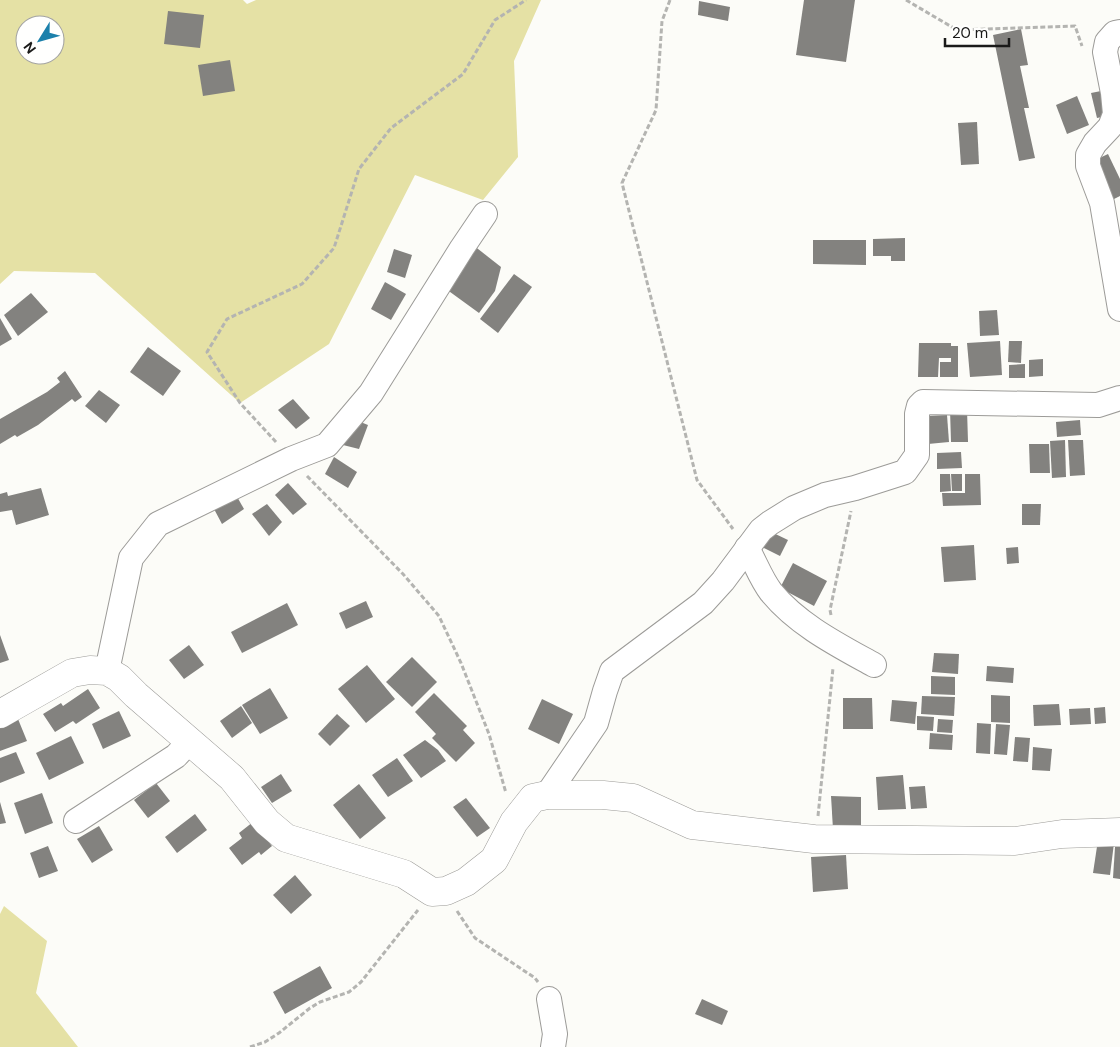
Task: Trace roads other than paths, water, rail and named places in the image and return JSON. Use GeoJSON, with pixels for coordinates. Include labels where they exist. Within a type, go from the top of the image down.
{"type":"FeatureCollection","features":[{"type":"Feature","properties":{"kind":"main road"},"geometry":{"type":"LineString","coordinates":[[0,714],[72,673],[90,670],[107,671],[118,678],[232,778],[267,822],[286,838],[404,874],[439,891],[466,882],[494,860],[514,822],[532,798],[547,795],[603,795],[634,798],[692,825],[814,839],[1015,841],[1062,834],[1120,832]]}},
{"type":"Feature","properties":{"kind":"street"},"geometry":{"type":"LineString","coordinates":[[1120,32],[1115,33],[1107,42],[1105,52],[1115,114],[1110,126],[1095,143],[1088,155],[1088,166],[1102,202],[1120,309]]}},
{"type":"Feature","properties":{"kind":"street"},"geometry":{"type":"LineString","coordinates":[[107,671],[131,558],[158,524],[291,459],[327,445],[371,392],[485,214]]}},
{"type":"Feature","properties":{"kind":"street"},"geometry":{"type":"LineString","coordinates":[[547,795],[596,723],[612,671],[703,603],[724,581],[761,530],[770,522],[794,508],[826,495],[856,488],[905,472],[917,455],[917,414],[919,406],[923,402],[1098,405],[1120,398]]}},
{"type":"Feature","properties":{"kind":"street"},"geometry":{"type":"LineString","coordinates":[[747,548],[771,591],[795,616],[835,644],[874,665]]}},
{"type":"Feature","properties":{"kind":"street"},"geometry":{"type":"LineString","coordinates":[[76,821],[176,756],[189,742]]}},
{"type":"Feature","properties":{"kind":"street"},"geometry":{"type":"LineString","coordinates":[[549,998],[555,1034],[553,1047]]}}]}
